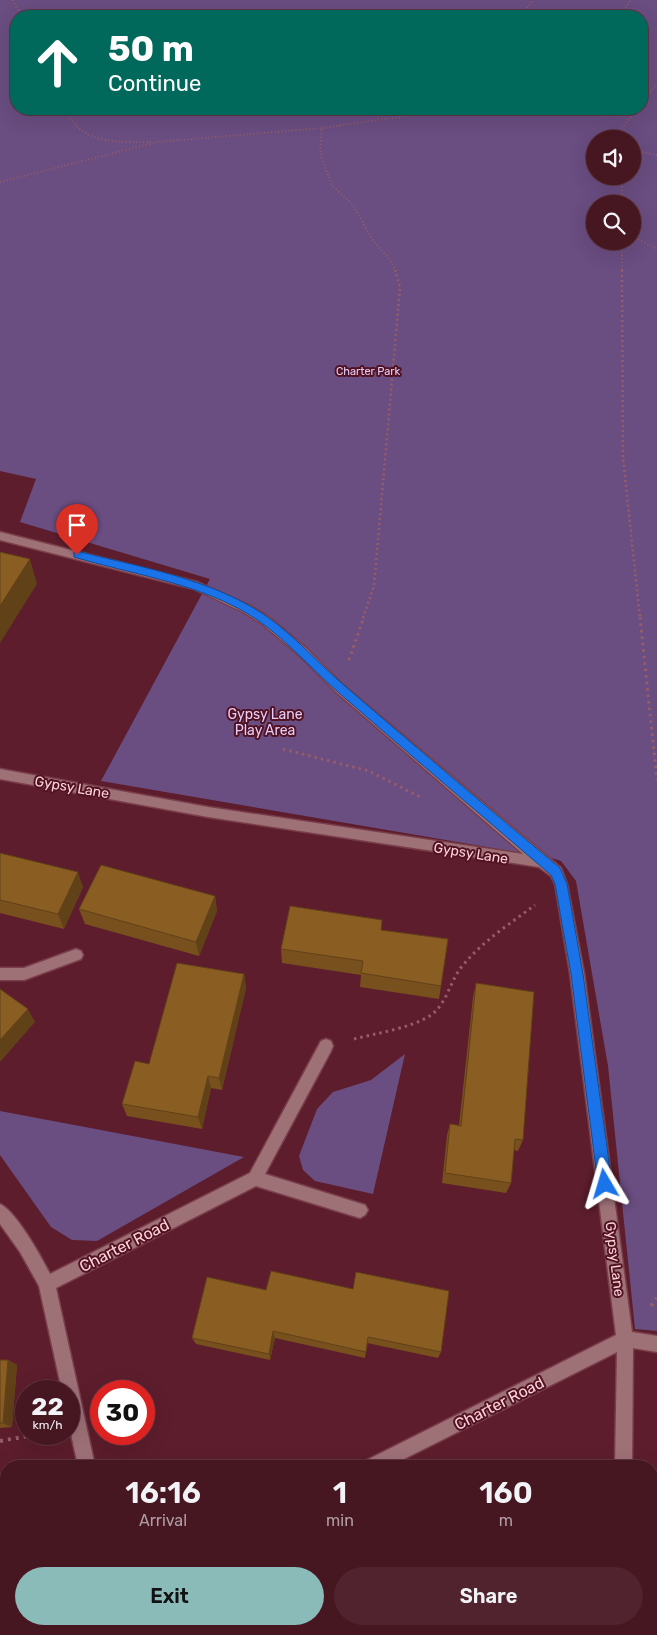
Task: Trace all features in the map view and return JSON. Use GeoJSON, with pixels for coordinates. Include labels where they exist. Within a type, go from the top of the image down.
{"type":"FeatureCollection","features":[{"type":"Feature","properties":{"kind":"street"},"geometry":{"type":"LineString","coordinates":[[0,536],[173,579],[217,593],[247,608],[266,621],[303,652],[340,688],[542,862]]}},
{"type":"Feature","properties":{"kind":"street","name":"Gypsy Lane"},"geometry":{"type":"LineString","coordinates":[[0,774],[218,813],[542,862],[556,872],[561,884],[578,983],[625,1339],[624,1460]]}},
{"type":"Feature","properties":{"kind":"street"},"geometry":{"type":"LineString","coordinates":[[0,974],[24,974],[76,955]]}},
{"type":"Feature","properties":{"kind":"street"},"geometry":{"type":"LineString","coordinates":[[326,1046],[255,1178],[360,1210]]}},
{"type":"Feature","properties":{"kind":"street","name":"Charter Road"},"geometry":{"type":"LineString","coordinates":[[47,1284],[255,1178]]}},
{"type":"Feature","properties":{"kind":"street"},"geometry":{"type":"LineString","coordinates":[[0,1212],[36,1261],[47,1284],[85,1460]]}},
{"type":"Feature","properties":{"kind":"street"},"geometry":{"type":"LineString","coordinates":[[625,1339],[657,1344]]}},
{"type":"Feature","properties":{"kind":"street","name":"Charter Road"},"geometry":{"type":"LineString","coordinates":[[386,1460],[625,1339]]}},
{"type":"Feature","properties":{"kind":"path"},"geometry":{"type":"LineString","coordinates":[[525,10],[533,0]]}},
{"type":"Feature","properties":{"kind":"path"},"geometry":{"type":"LineString","coordinates":[[648,94],[657,84]]}},
{"type":"Feature","properties":{"kind":"path"},"geometry":{"type":"LineString","coordinates":[[68,115],[78,129],[91,135],[107,140],[127,142],[157,142],[322,128],[406,115]]}},
{"type":"Feature","properties":{"kind":"path"},"geometry":{"type":"LineString","coordinates":[[622,130],[632,115]]}},
{"type":"Feature","properties":{"kind":"path"},"geometry":{"type":"LineString","coordinates":[[322,128],[320,153],[332,185],[353,205],[372,239],[390,260],[397,274],[400,287],[374,586],[340,688]]}},
{"type":"Feature","properties":{"kind":"path"},"geometry":{"type":"LineString","coordinates":[[0,182],[157,142]]}},
{"type":"Feature","properties":{"kind":"path"},"geometry":{"type":"LineString","coordinates":[[641,152],[657,155]]}},
{"type":"Feature","properties":{"kind":"path"},"geometry":{"type":"LineString","coordinates":[[641,241],[657,249]]}},
{"type":"Feature","properties":{"kind":"path"},"geometry":{"type":"LineString","coordinates":[[622,250],[623,458],[657,780]]}},
{"type":"Feature","properties":{"kind":"path"},"geometry":{"type":"LineString","coordinates":[[282,749],[374,772],[426,801]]}},
{"type":"Feature","properties":{"kind":"path"},"geometry":{"type":"LineString","coordinates":[[326,1046],[422,1020],[432,1015],[445,1002],[453,976],[465,962],[561,884]]}},
{"type":"Feature","properties":{"kind":"path"},"geometry":{"type":"LineString","coordinates":[[0,1440],[15,1438]]}},
{"type":"Feature","properties":{"kind":"green space","name":"Charter Park"},"geometry":{"type":"Polygon","coordinates":[[[0,0],[657,0],[657,1331],[635,1329],[608,1066],[576,881],[561,861],[101,781],[210,579],[20,522],[36,479],[0,471],[0,0]]]}},
{"type":"Feature","properties":{"kind":"green space"},"geometry":{"type":"Polygon","coordinates":[[[405,1054],[373,1194],[315,1181],[303,1170],[299,1156],[317,1109],[333,1092],[371,1080],[405,1054]]]}},
{"type":"Feature","properties":{"kind":"green space"},"geometry":{"type":"Polygon","coordinates":[[[0,1111],[244,1157],[97,1241],[72,1240],[51,1227],[0,1155],[0,1111]]]}},
{"type":"Feature","properties":{"kind":"building"},"geometry":{"type":"Polygon","coordinates":[[[0,552],[30,559],[0,606],[0,552]]]}},
{"type":"Feature","properties":{"kind":"building"},"geometry":{"type":"Polygon","coordinates":[[[0,853],[78,872],[58,914],[0,900],[0,853]]]}},
{"type":"Feature","properties":{"kind":"building"},"geometry":{"type":"Polygon","coordinates":[[[101,865],[215,896],[196,942],[79,909],[101,865]]]}},
{"type":"Feature","properties":{"kind":"building"},"geometry":{"type":"Polygon","coordinates":[[[290,906],[382,920],[381,930],[448,939],[441,986],[361,973],[363,961],[281,949],[290,906]]]}},
{"type":"Feature","properties":{"kind":"building"},"geometry":{"type":"Polygon","coordinates":[[[177,963],[244,974],[219,1078],[208,1076],[198,1117],[122,1104],[135,1061],[149,1064],[177,963]]]}},
{"type":"Feature","properties":{"kind":"building"},"geometry":{"type":"Polygon","coordinates":[[[476,983],[534,992],[523,1140],[515,1139],[511,1183],[445,1173],[450,1124],[461,1126],[476,983]]]}},
{"type":"Feature","properties":{"kind":"building"},"geometry":{"type":"Polygon","coordinates":[[[0,989],[28,1009],[0,1040],[0,989]]]}},
{"type":"Feature","properties":{"kind":"building"},"geometry":{"type":"Polygon","coordinates":[[[271,1271],[353,1289],[356,1272],[449,1291],[441,1352],[368,1337],[366,1352],[273,1331],[269,1354],[192,1338],[207,1277],[266,1290],[271,1271]]]}},
{"type":"Feature","properties":{"kind":"building"},"geometry":{"type":"Polygon","coordinates":[[[0,1360],[8,1360],[3,1423],[0,1423],[0,1360]]]}},
{"type":"Feature","properties":{"kind":"route"},"geometry":{"type":"LineString","coordinates":[[77,555],[197,586],[217,593],[247,608],[266,621],[303,652],[340,688],[556,872],[561,884],[577,974],[605,1184]]}},
{"type":"Feature","properties":{"kind":"park label","name":"Gypsy Lane Play Area"},"geometry":{"type":"Point","coordinates":[265,722]}}]}
